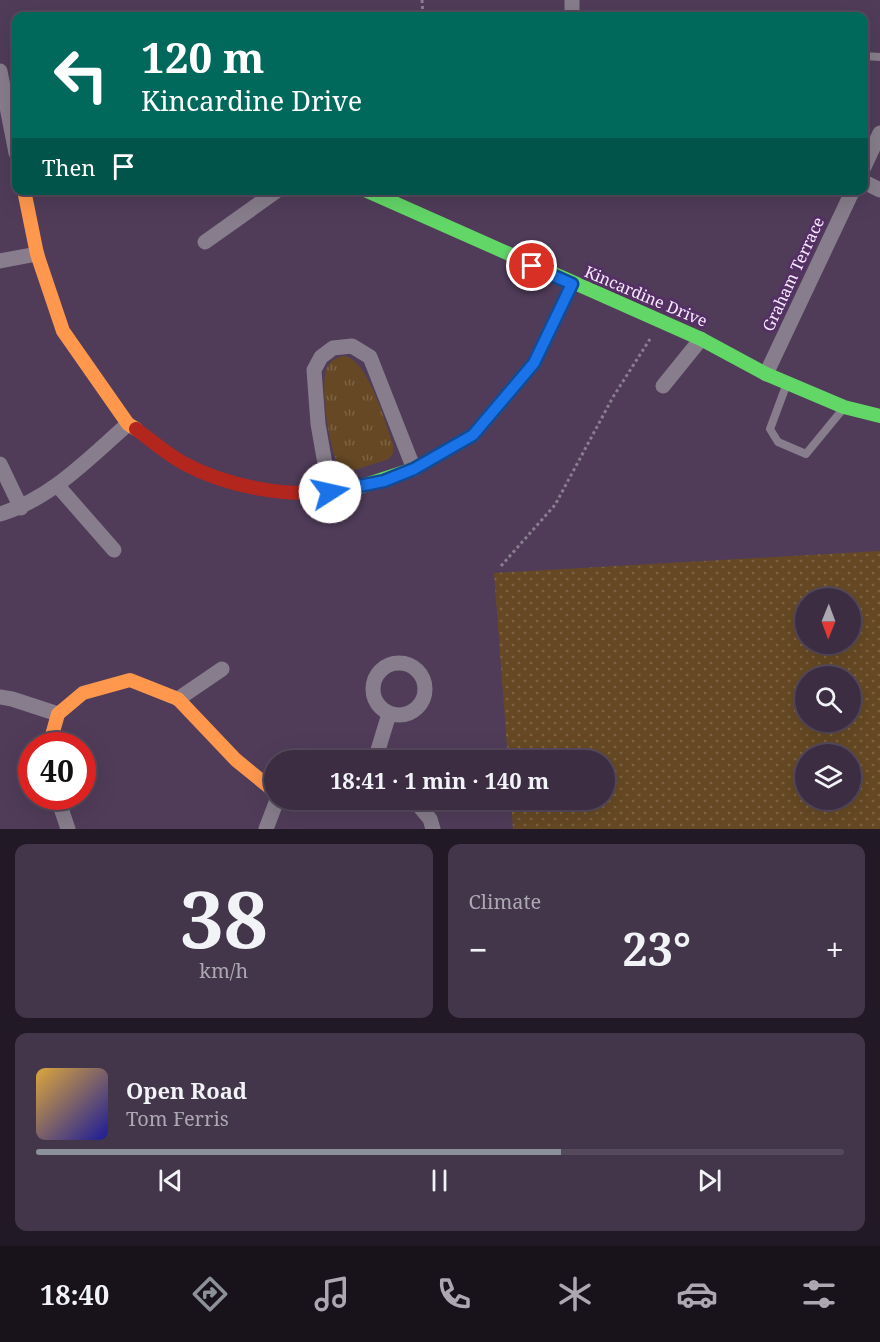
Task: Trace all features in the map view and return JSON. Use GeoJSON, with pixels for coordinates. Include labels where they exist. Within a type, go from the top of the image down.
{"type":"FeatureCollection","features":[{"type":"Feature","properties":{"kind":"street"},"geometry":{"type":"LineString","coordinates":[[0,71],[12,123]]}},
{"type":"Feature","properties":{"kind":"street"},"geometry":{"type":"LineString","coordinates":[[868,158],[880,133]]}},
{"type":"Feature","properties":{"kind":"street"},"geometry":{"type":"LineString","coordinates":[[25,195],[37,254],[63,331],[128,424],[185,464],[245,486],[285,492],[330,492],[384,481],[414,469],[473,435],[534,363],[572,284]]}},
{"type":"Feature","properties":{"kind":"street"},"geometry":{"type":"LineString","coordinates":[[205,242],[271,195]]}},
{"type":"Feature","properties":{"kind":"street","name":"Kincardine Drive"},"geometry":{"type":"LineString","coordinates":[[376,195],[700,339],[766,374],[844,407],[880,416]]}},
{"type":"Feature","properties":{"kind":"street","name":"Graham Terrace"},"geometry":{"type":"LineString","coordinates":[[766,374],[851,195]]}},
{"type":"Feature","properties":{"kind":"street"},"geometry":{"type":"LineString","coordinates":[[0,261],[37,254]]}},
{"type":"Feature","properties":{"kind":"street"},"geometry":{"type":"LineString","coordinates":[[663,386],[700,339]]}},
{"type":"Feature","properties":{"kind":"street"},"geometry":{"type":"LineString","coordinates":[[330,492],[318,424],[314,369],[321,357],[333,348],[352,346],[370,357],[414,469]]}},
{"type":"Feature","properties":{"kind":"street"},"geometry":{"type":"LineString","coordinates":[[0,514],[21,508],[57,485],[128,424]]}},
{"type":"Feature","properties":{"kind":"street"},"geometry":{"type":"LineString","coordinates":[[0,464],[21,508]]}},
{"type":"Feature","properties":{"kind":"street"},"geometry":{"type":"LineString","coordinates":[[57,485],[114,550]]}},
{"type":"Feature","properties":{"kind":"street"},"geometry":{"type":"LineString","coordinates":[[178,699],[222,669]]}},
{"type":"Feature","properties":{"kind":"street"},"geometry":{"type":"LineString","coordinates":[[53,732],[58,714],[82,693],[130,680],[178,699],[236,760],[264,783]]}},
{"type":"Feature","properties":{"kind":"street"},"geometry":{"type":"LineString","coordinates":[[0,698],[12,699],[58,714]]}},
{"type":"Feature","properties":{"kind":"street"},"geometry":{"type":"LineString","coordinates":[[378,750],[389,714]]}},
{"type":"Feature","properties":{"kind":"street"},"geometry":{"type":"LineString","coordinates":[[62,810],[68,829]]}},
{"type":"Feature","properties":{"kind":"street"},"geometry":{"type":"LineString","coordinates":[[266,829],[273,810]]}},
{"type":"Feature","properties":{"kind":"street"},"geometry":{"type":"LineString","coordinates":[[422,810],[430,819],[433,829]]}},
{"type":"Feature","properties":{"kind":"lane"},"geometry":{"type":"LineString","coordinates":[[787,383],[770,429],[778,442],[806,454],[844,407]]}},
{"type":"Feature","properties":{"kind":"path"},"geometry":{"type":"LineString","coordinates":[[501,566],[555,506],[613,397],[661,322]]}},
{"type":"Feature","properties":{"kind":"green space"},"geometry":{"type":"Polygon","coordinates":[[[345,356],[353,360],[368,380],[393,444],[393,453],[389,459],[348,472],[341,470],[333,450],[324,389],[328,365],[334,359],[345,356]]]}},
{"type":"Feature","properties":{"kind":"green space"},"geometry":{"type":"Polygon","coordinates":[[[880,551],[880,829],[513,829],[512,810],[615,810],[615,750],[507,750],[494,573],[880,551]]]}},
{"type":"Feature","properties":{"kind":"traffic: fast"},"geometry":{"type":"LineString","coordinates":[[376,195],[701,339],[766,374],[844,407],[880,416]]}},
{"type":"Feature","properties":{"kind":"traffic: fast"},"geometry":{"type":"LineString","coordinates":[[333,491],[362,486],[414,469],[473,435],[534,363],[572,284]]}},
{"type":"Feature","properties":{"kind":"traffic: slow"},"geometry":{"type":"LineString","coordinates":[[25,195],[37,254],[63,331],[128,424],[136,429]]}},
{"type":"Feature","properties":{"kind":"traffic: slow"},"geometry":{"type":"LineString","coordinates":[[53,732],[58,714],[83,693],[130,680],[178,699],[236,760],[264,783]]}},
{"type":"Feature","properties":{"kind":"traffic: jam"},"geometry":{"type":"LineString","coordinates":[[136,429],[166,452],[201,472],[238,484],[296,493],[333,491]]}},
{"type":"Feature","properties":{"kind":"route"},"geometry":{"type":"LineString","coordinates":[[330,492],[384,481],[414,469],[473,435],[534,363],[572,284],[532,266]]}}]}
